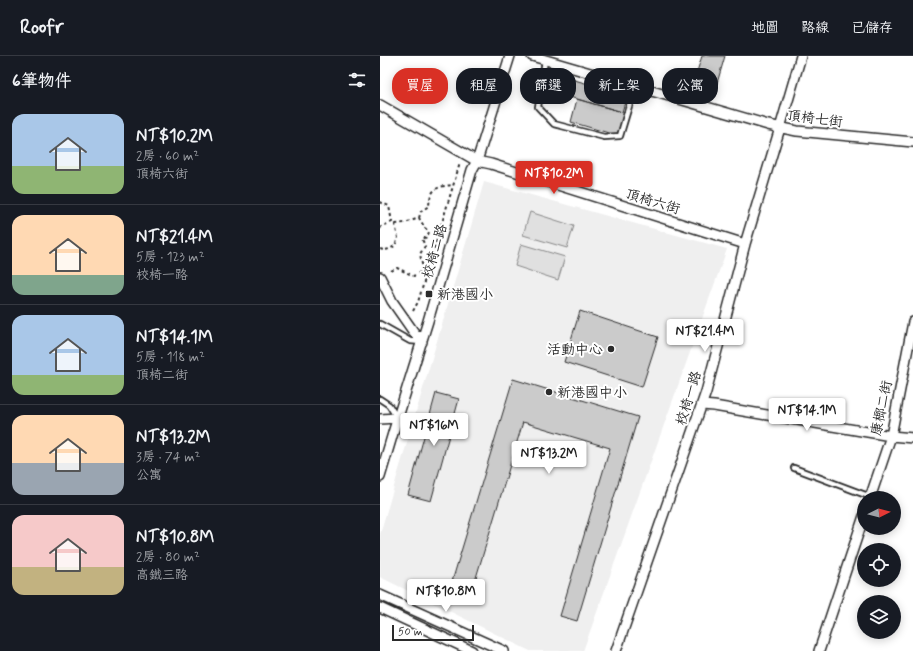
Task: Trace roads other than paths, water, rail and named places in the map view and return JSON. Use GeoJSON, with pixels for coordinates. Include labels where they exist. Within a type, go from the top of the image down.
{"type":"FeatureCollection","features":[{"type":"Feature","properties":{"kind":"street","name":"校椅二路"},"geometry":{"type":"LineString","coordinates":[[380,476],[422,342],[472,170],[477,161],[510,56]]}},
{"type":"Feature","properties":{"kind":"street","name":"頂椅七街"},"geometry":{"type":"LineString","coordinates":[[532,56],[584,71]]}},
{"type":"Feature","properties":{"kind":"street","name":"校椅一路"},"geometry":{"type":"LineString","coordinates":[[616,651],[702,405],[745,244],[801,56]]}},
{"type":"Feature","properties":{"kind":"street","name":"頂椅七街"},"geometry":{"type":"LineString","coordinates":[[654,92],[780,128],[797,131],[913,142]]}},
{"type":"Feature","properties":{"kind":"street","name":"頂椅六街"},"geometry":{"type":"LineString","coordinates":[[380,105],[477,161],[491,164],[745,244]]}},
{"type":"Feature","properties":{"kind":"street"},"geometry":{"type":"LineString","coordinates":[[380,277],[392,301],[422,342]]}},
{"type":"Feature","properties":{"kind":"street","name":"康榔二街"},"geometry":{"type":"LineString","coordinates":[[872,491],[891,436],[913,322]]}},
{"type":"Feature","properties":{"kind":"street"},"geometry":{"type":"LineString","coordinates":[[702,405],[891,436],[913,438]]}},
{"type":"Feature","properties":{"kind":"street"},"geometry":{"type":"LineString","coordinates":[[380,420],[397,418]]}},
{"type":"Feature","properties":{"kind":"street"},"geometry":{"type":"LineString","coordinates":[[819,651],[858,535]]}},
{"type":"Feature","properties":{"kind":"street"},"geometry":{"type":"LineString","coordinates":[[380,595],[490,648],[504,651]]}},
{"type":"Feature","properties":{"kind":"street"},"geometry":{"type":"LineString","coordinates":[[380,608],[472,651]]}},
{"type":"Feature","properties":{"kind":"lane"},"geometry":{"type":"LineString","coordinates":[[545,60],[538,107],[554,124],[604,137],[620,136],[630,104]]}},
{"type":"Feature","properties":{"kind":"lane"},"geometry":{"type":"LineString","coordinates":[[380,324],[410,341],[422,342]]}},
{"type":"Feature","properties":{"kind":"lane"},"geometry":{"type":"LineString","coordinates":[[380,399],[389,405],[397,418]]}},
{"type":"Feature","properties":{"kind":"lane"},"geometry":{"type":"LineString","coordinates":[[794,468],[857,492]]}},
{"type":"Feature","properties":{"kind":"place","name":"新港國小"},"geometry":{"type":"Point","coordinates":[429,294]}},
{"type":"Feature","properties":{"kind":"place","name":"活動中心"},"geometry":{"type":"Point","coordinates":[611,349]}},
{"type":"Feature","properties":{"kind":"place","name":"新港國中小"},"geometry":{"type":"Point","coordinates":[549,392]}}]}
